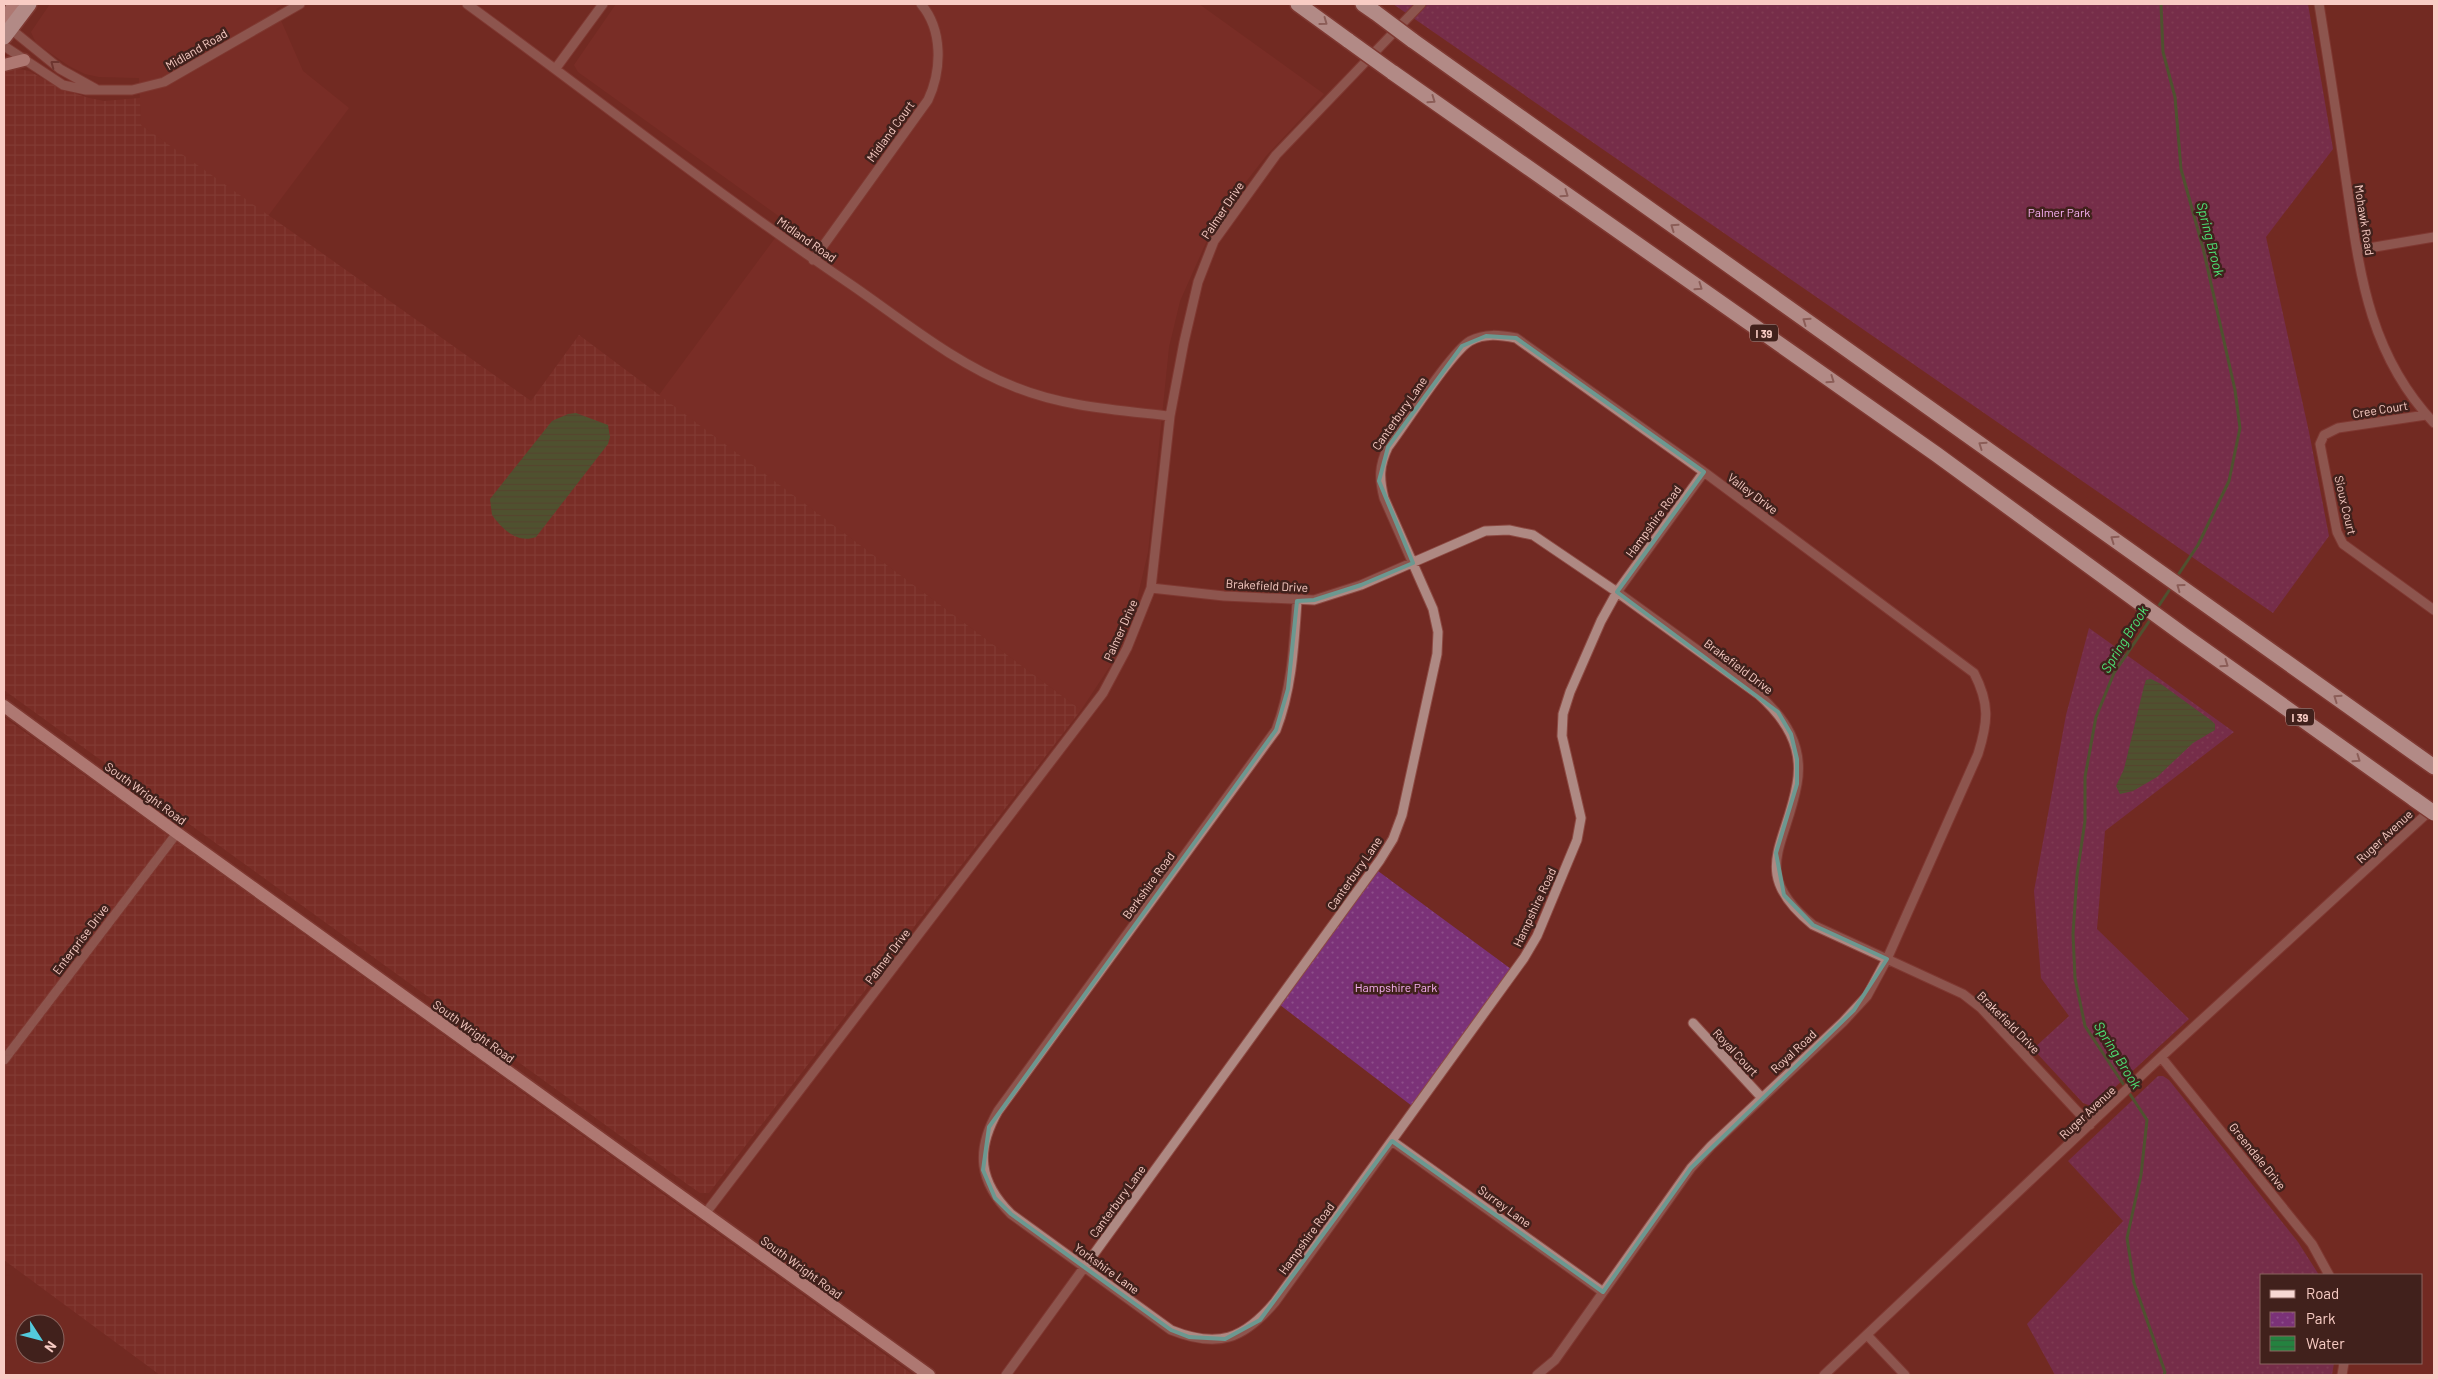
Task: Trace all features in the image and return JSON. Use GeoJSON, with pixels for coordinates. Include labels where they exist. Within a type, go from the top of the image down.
{"type":"FeatureCollection","features":[{"type":"Feature","properties":{"kind":"highway"},"geometry":{"type":"LineString","coordinates":[[5,27],[29,4]]}},
{"type":"Feature","properties":{"kind":"highway","name":"I 39"},"geometry":{"type":"LineString","coordinates":[[1298,4],[1936,454],[2185,636],[2434,813]]}},
{"type":"Feature","properties":{"kind":"highway"},"geometry":{"type":"LineString","coordinates":[[1363,4],[2434,767]]}},
{"type":"Feature","properties":{"kind":"main road"},"geometry":{"type":"LineString","coordinates":[[5,27],[13,4]]}},
{"type":"Feature","properties":{"kind":"main road"},"geometry":{"type":"LineString","coordinates":[[4,64],[24,60]]}},
{"type":"Feature","properties":{"kind":"main road","name":"South Wright Road"},"geometry":{"type":"LineString","coordinates":[[4,706],[177,833],[930,1375]]}},
{"type":"Feature","properties":{"kind":"street","name":"Midland Road"},"geometry":{"type":"LineString","coordinates":[[4,46],[63,85],[77,89],[132,90],[164,82],[300,4]]}},
{"type":"Feature","properties":{"kind":"street","name":"Midland Road"},"geometry":{"type":"LineString","coordinates":[[467,4],[556,68],[692,173],[813,260],[963,361],[1016,388],[1077,405],[1170,416]]}},
{"type":"Feature","properties":{"kind":"street"},"geometry":{"type":"LineString","coordinates":[[556,68],[603,4]]}},
{"type":"Feature","properties":{"kind":"street","name":"Midland Court"},"geometry":{"type":"LineString","coordinates":[[813,260],[928,100],[935,85],[939,47],[930,14],[921,4]]}},
{"type":"Feature","properties":{"kind":"street","name":"Palmer Drive"},"geometry":{"type":"LineString","coordinates":[[705,1214],[1103,693],[1127,648],[1151,588],[1170,416],[1198,282],[1214,240],[1276,156],[1421,4]]}},
{"type":"Feature","properties":{"kind":"street","name":"Mohawk Road"},"geometry":{"type":"LineString","coordinates":[[2319,4],[2357,250],[2369,310],[2381,342],[2396,373],[2434,423]]}},
{"type":"Feature","properties":{"kind":"street"},"geometry":{"type":"LineString","coordinates":[[5,27],[60,69],[96,90]]}},
{"type":"Feature","properties":{"kind":"street"},"geometry":{"type":"LineString","coordinates":[[2357,250],[2434,237]]}},
{"type":"Feature","properties":{"kind":"street","name":"Valley Drive"},"geometry":{"type":"LineString","coordinates":[[1486,336],[1500,335],[1516,338],[1704,472],[1974,673],[1986,700]]}},
{"type":"Feature","properties":{"kind":"street","name":"Canterbury Lane"},"geometry":{"type":"LineString","coordinates":[[1006,1375],[1374,868],[1393,839],[1402,815],[1437,654],[1438,632],[1433,609],[1384,498],[1379,481],[1380,464],[1388,447],[1462,346],[1486,336]]}},
{"type":"Feature","properties":{"kind":"street","name":"Cree Court"},"geometry":{"type":"LineString","coordinates":[[2338,428],[2426,414]]}},
{"type":"Feature","properties":{"kind":"street","name":"Sioux Court"},"geometry":{"type":"LineString","coordinates":[[2338,428],[2324,435],[2320,444],[2340,539],[2354,554],[2434,610]]}},
{"type":"Feature","properties":{"kind":"street","name":"Hampshire Road"},"geometry":{"type":"LineString","coordinates":[[1243,1332],[1260,1320],[1275,1302],[1524,958],[1537,936],[1578,840],[1581,818],[1562,736],[1564,714],[1570,692],[1597,630],[1617,592],[1704,472]]}},
{"type":"Feature","properties":{"kind":"street","name":"Brakefield Drive"},"geometry":{"type":"LineString","coordinates":[[1151,588],[1297,601],[1314,600],[1361,585],[1485,531],[1509,530],[1533,535],[1617,592],[1758,694],[1778,712],[1791,734],[1797,758],[1797,784],[1776,853],[1777,875],[1784,896],[1796,911],[1813,925],[1946,985],[1981,1008],[2090,1125]]}},
{"type":"Feature","properties":{"kind":"street","name":"Berkshire Road"},"geometry":{"type":"LineString","coordinates":[[983,1170],[984,1144],[989,1127],[998,1111],[1276,730],[1284,709],[1288,689],[1297,601]]}},
{"type":"Feature","properties":{"kind":"street","name":"Royal Road"},"geometry":{"type":"LineString","coordinates":[[1537,1375],[1555,1360],[1691,1168],[1711,1146],[1867,996],[1887,959],[1978,754],[1985,731],[1986,700]]}},
{"type":"Feature","properties":{"kind":"street","name":"Ruger Avenue"},"geometry":{"type":"LineString","coordinates":[[1824,1375],[2161,1057],[2434,807]]}},
{"type":"Feature","properties":{"kind":"street","name":"Enterprise Drive"},"geometry":{"type":"LineString","coordinates":[[4,1060],[177,833]]}},
{"type":"Feature","properties":{"kind":"street","name":"Royal Court"},"geometry":{"type":"LineString","coordinates":[[1693,1023],[1762,1098]]}},
{"type":"Feature","properties":{"kind":"street","name":"Greendale Drive"},"geometry":{"type":"LineString","coordinates":[[2161,1057],[2312,1244],[2328,1274]]}},
{"type":"Feature","properties":{"kind":"street","name":"Surrey Lane"},"geometry":{"type":"LineString","coordinates":[[1392,1140],[1603,1292]]}},
{"type":"Feature","properties":{"kind":"street","name":"Yorkshire Lane"},"geometry":{"type":"LineString","coordinates":[[983,1170],[995,1198],[1011,1214],[1171,1330],[1189,1338],[1207,1341],[1225,1339],[1243,1332]]}},
{"type":"Feature","properties":{"kind":"street"},"geometry":{"type":"LineString","coordinates":[[1867,1335],[1905,1375]]}},
{"type":"Feature","properties":{"kind":"highlighted area"},"geometry":{"type":"Polygon","coordinates":[[[1486,336],[1516,338],[1704,472],[1617,592],[1778,712],[1791,734],[1797,759],[1797,784],[1776,853],[1784,895],[1813,925],[1887,959],[1854,1010],[1691,1168],[1603,1292],[1392,1141],[1260,1320],[1225,1339],[1189,1337],[1171,1330],[1011,1214],[995,1198],[983,1170],[989,1127],[1276,730],[1288,689],[1297,601],[1314,600],[1361,585],[1413,563],[1379,481],[1388,447],[1462,346],[1486,336]]]}},
{"type":"Feature","properties":{"kind":"shaded area"},"geometry":{"type":"Polygon","coordinates":[[[50,4],[284,4],[276,9],[303,71],[349,108],[268,216],[141,125],[139,78],[99,77],[85,74],[69,66],[36,43],[31,32],[50,4]]]}},
{"type":"Feature","properties":{"kind":"shaded area"},"geometry":{"type":"Polygon","coordinates":[[[616,4],[1199,4],[1324,94],[1266,156],[1216,220],[1180,301],[1169,347],[1148,552],[1137,599],[1114,660],[1081,710],[659,395],[787,222],[578,72],[574,65],[616,4]]]}},
{"type":"Feature","properties":{"kind":"shaded area"},"geometry":{"type":"Polygon","coordinates":[[[12,68],[29,71],[62,89],[89,98],[104,101],[140,98],[141,125],[531,401],[579,335],[1081,710],[709,1193],[700,1193],[687,1184],[4,690],[4,70],[12,68]]]}},
{"type":"Feature","properties":{"kind":"shaded area"},"geometry":{"type":"Polygon","coordinates":[[[4,717],[913,1375],[160,1375],[4,1260],[4,717]]]}},
{"type":"Feature","properties":{"kind":"green space","name":"Palmer Park"},"geometry":{"type":"Polygon","coordinates":[[[1393,4],[2308,4],[2333,149],[2266,237],[2309,432],[2329,536],[2273,613],[1393,4]]]}},
{"type":"Feature","properties":{"kind":"green space"},"geometry":{"type":"Polygon","coordinates":[[[2089,628],[2234,732],[2105,831],[2097,929],[2189,1019],[2100,1101],[2091,1106],[2083,1103],[2033,1049],[2069,1016],[2041,978],[2034,891],[2066,715],[2089,628]]]}},
{"type":"Feature","properties":{"kind":"green space","name":"Hampshire Park"},"geometry":{"type":"Polygon","coordinates":[[[1378,871],[1511,969],[1412,1106],[1280,1005],[1378,871]]]}},
{"type":"Feature","properties":{"kind":"green space"},"geometry":{"type":"Polygon","coordinates":[[[2158,1076],[2163,1076],[2169,1080],[2298,1242],[2318,1274],[2260,1274],[2260,1364],[2334,1364],[2332,1375],[2055,1375],[2027,1324],[2123,1221],[2068,1161],[2158,1076]]]}},
{"type":"Feature","properties":{"kind":"water"},"geometry":{"type":"Polygon","coordinates":[[[576,413],[608,425],[610,437],[608,444],[536,537],[529,539],[516,537],[505,530],[492,515],[490,499],[552,421],[568,414],[576,413]]]}},
{"type":"Feature","properties":{"kind":"water"},"geometry":{"type":"Polygon","coordinates":[[[2151,679],[2161,684],[2212,721],[2215,724],[2215,730],[2193,743],[2157,777],[2133,791],[2120,794],[2116,786],[2124,769],[2144,686],[2146,680],[2151,679]]]}},
{"type":"Feature","properties":{"kind":"waterway","name":"Spring Brook"},"geometry":{"type":"LineString","coordinates":[[2161,4],[2163,52],[2175,97],[2181,169],[2203,248],[2235,390],[2240,428],[2229,481],[2198,545],[2176,578]]}},
{"type":"Feature","properties":{"kind":"waterway","name":"Spring Brook"},"geometry":{"type":"LineString","coordinates":[[2156,610],[2172,586]]}},
{"type":"Feature","properties":{"kind":"waterway","name":"Spring Brook"},"geometry":{"type":"LineString","coordinates":[[2152,617],[2114,673],[2096,717],[2085,777],[2085,821],[2077,875],[2073,934],[2075,978],[2085,1026],[2147,1120],[2141,1175],[2127,1238],[2134,1283],[2165,1372],[2164,1375]]}}]}
